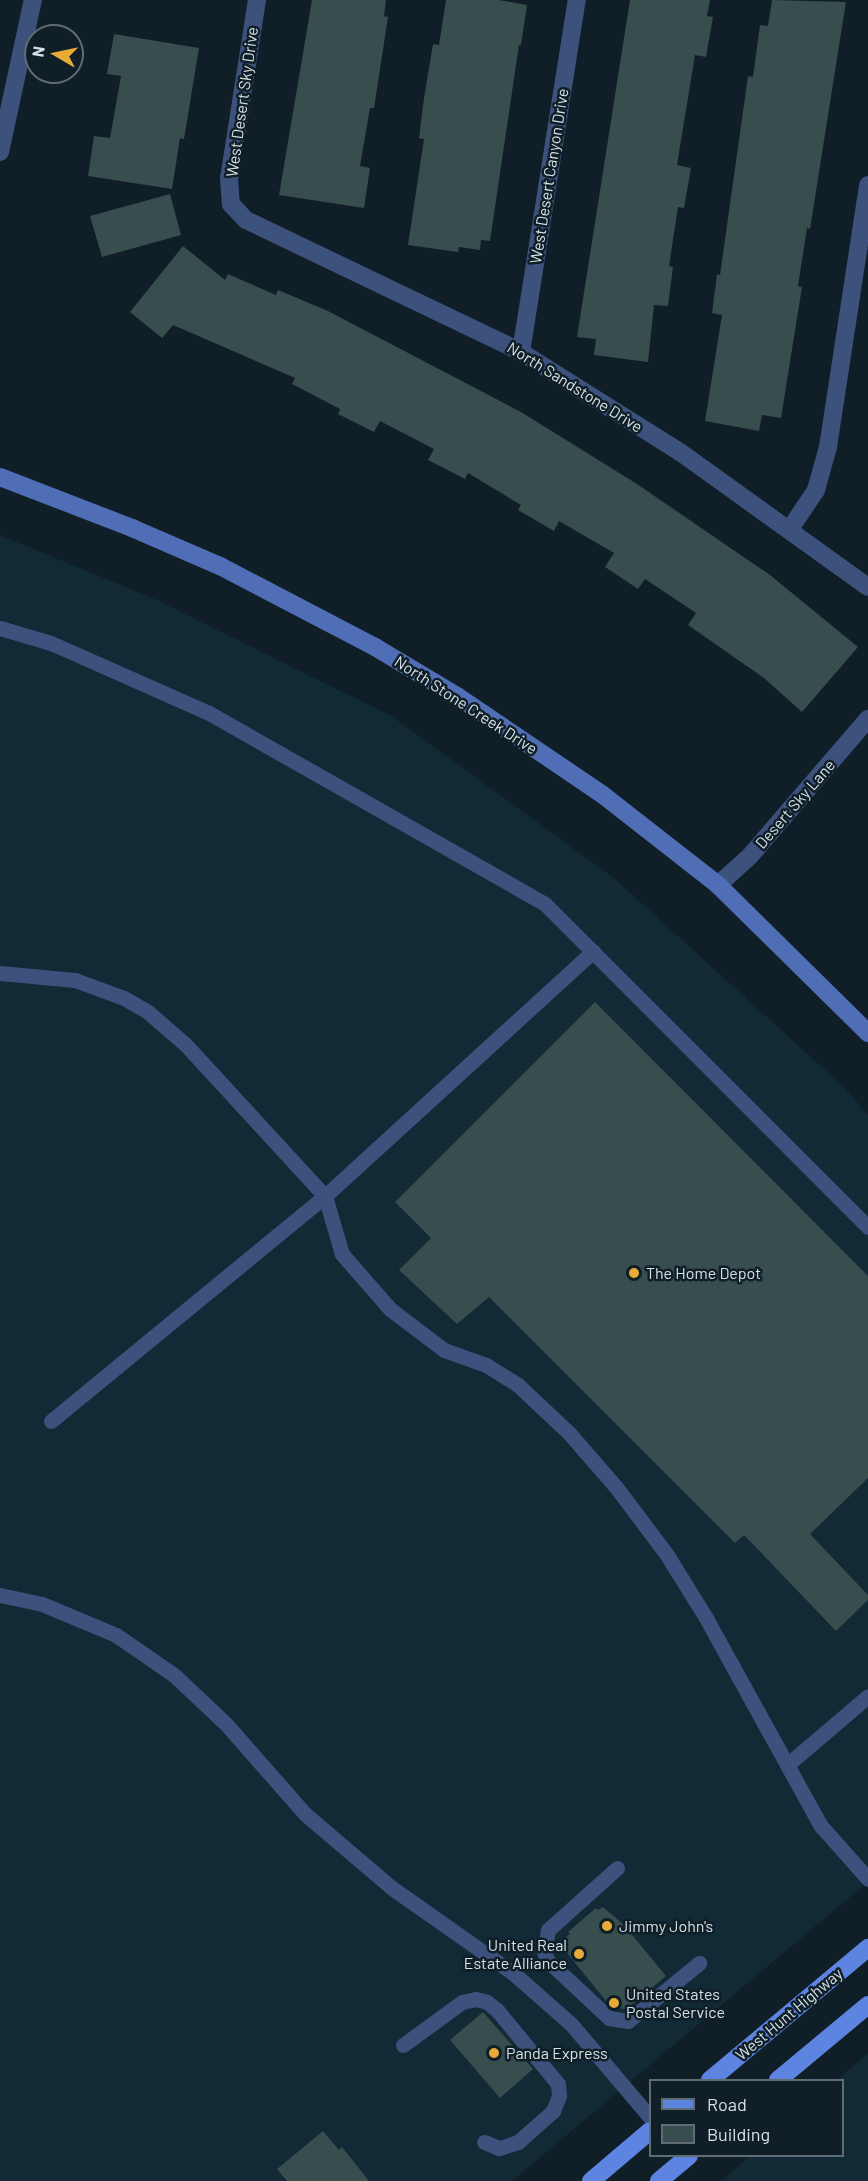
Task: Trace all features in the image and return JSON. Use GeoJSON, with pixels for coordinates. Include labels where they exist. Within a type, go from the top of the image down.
{"type":"FeatureCollection","features":[{"type":"Feature","properties":{"kind":"main road","name":"West Hunt Highway"},"geometry":{"type":"LineString","coordinates":[[711,2079],[868,1948]]}},
{"type":"Feature","properties":{"kind":"main road"},"geometry":{"type":"LineString","coordinates":[[779,2079],[868,2005]]}},
{"type":"Feature","properties":{"kind":"main road"},"geometry":{"type":"LineString","coordinates":[[591,2181],[649,2133]]}},
{"type":"Feature","properties":{"kind":"main road"},"geometry":{"type":"LineString","coordinates":[[659,2181],[688,2157]]}},
{"type":"Feature","properties":{"kind":"street"},"geometry":{"type":"LineString","coordinates":[[0,152],[33,0]]}},
{"type":"Feature","properties":{"kind":"street","name":"West Desert Sky Drive"},"geometry":{"type":"LineString","coordinates":[[231,204],[229,178],[257,0]]}},
{"type":"Feature","properties":{"kind":"street","name":"West Desert Canyon Drive"},"geometry":{"type":"LineString","coordinates":[[521,352],[577,0]]}},
{"type":"Feature","properties":{"kind":"street"},"geometry":{"type":"LineString","coordinates":[[790,530],[816,490],[828,447],[868,185]]}},
{"type":"Feature","properties":{"kind":"street","name":"North Sandstone Drive"},"geometry":{"type":"LineString","coordinates":[[231,204],[246,220],[521,352],[680,452],[868,587]]}},
{"type":"Feature","properties":{"kind":"street","name":"North Stone Creek Drive"},"geometry":{"type":"LineString","coordinates":[[0,477],[132,528],[220,566],[375,647],[457,696],[603,795],[718,885],[868,1033]]}},
{"type":"Feature","properties":{"kind":"street","name":"Desert Sky Lane"},"geometry":{"type":"LineString","coordinates":[[718,885],[750,856],[868,719]]}},
{"type":"Feature","properties":{"kind":"lane"},"geometry":{"type":"LineString","coordinates":[[0,628],[51,643],[209,713],[545,904],[868,1227]]}},
{"type":"Feature","properties":{"kind":"lane"},"geometry":{"type":"LineString","coordinates":[[51,1421],[325,1196],[593,951]]}},
{"type":"Feature","properties":{"kind":"lane"},"geometry":{"type":"LineString","coordinates":[[0,973],[75,980],[124,998],[148,1012],[185,1044],[325,1196],[342,1254],[390,1309],[444,1350],[486,1365],[518,1385],[569,1433],[616,1487],[667,1555],[821,1826],[868,1879]]}},
{"type":"Feature","properties":{"kind":"lane"},"geometry":{"type":"LineString","coordinates":[[0,1595],[42,1604],[116,1635],[174,1675],[226,1724],[305,1814],[392,1888],[513,1973],[571,2024],[649,2115]]}},
{"type":"Feature","properties":{"kind":"lane"},"geometry":{"type":"LineString","coordinates":[[787,1765],[868,1696]]}},
{"type":"Feature","properties":{"kind":"lane"},"geometry":{"type":"LineString","coordinates":[[617,1868],[548,1930],[544,1952],[547,1960],[609,2018],[628,2021],[699,1963]]}},
{"type":"Feature","properties":{"kind":"lane"},"geometry":{"type":"LineString","coordinates":[[402,2045],[462,2002],[476,1999],[488,2002],[496,2010],[558,2084],[560,2096],[553,2111],[518,2142],[499,2148],[484,2142]]}},
{"type":"Feature","properties":{"kind":"shaded area"},"geometry":{"type":"Polygon","coordinates":[[[0,535],[157,600],[393,717],[614,878],[845,1088],[868,1115],[868,1882],[512,2181],[0,2181],[0,535]]]}},
{"type":"Feature","properties":{"kind":"shaded area"},"geometry":{"type":"Polygon","coordinates":[[[868,2053],[868,2181],[721,2181],[749,2157],[844,2157],[844,2079],[838,2079],[868,2053]]]}},
{"type":"Feature","properties":{"kind":"building"},"geometry":{"type":"Polygon","coordinates":[[[312,0],[386,0],[384,16],[388,17],[374,108],[370,108],[360,166],[370,168],[364,208],[279,195],[312,0]]]}},
{"type":"Feature","properties":{"kind":"building"},"geometry":{"type":"Polygon","coordinates":[[[446,0],[499,0],[527,5],[490,241],[481,240],[480,250],[459,247],[458,252],[408,245],[424,139],[419,138],[424,98],[433,44],[439,45],[446,0]]]}},
{"type":"Feature","properties":{"kind":"building"},"geometry":{"type":"Polygon","coordinates":[[[630,0],[710,0],[707,16],[713,17],[706,57],[695,55],[677,165],[691,168],[684,208],[678,207],[669,266],[673,267],[668,306],[654,305],[648,362],[594,355],[596,339],[577,337],[630,0]]]}},
{"type":"Feature","properties":{"kind":"building"},"geometry":{"type":"Polygon","coordinates":[[[772,0],[846,2],[810,229],[807,228],[798,286],[802,287],[781,418],[762,415],[759,431],[705,421],[722,315],[712,313],[717,274],[720,275],[748,76],[753,77],[760,25],[768,26],[772,0]]]}},
{"type":"Feature","properties":{"kind":"building"},"geometry":{"type":"Polygon","coordinates":[[[114,34],[199,48],[184,139],[180,138],[172,189],[88,176],[94,136],[110,138],[121,76],[107,74],[114,34]]]}},
{"type":"Feature","properties":{"kind":"building"},"geometry":{"type":"Polygon","coordinates":[[[170,194],[181,235],[102,257],[90,216],[170,194]]]}},
{"type":"Feature","properties":{"kind":"building"},"geometry":{"type":"Polygon","coordinates":[[[183,246],[225,280],[228,274],[276,295],[278,290],[328,311],[521,412],[637,484],[770,575],[858,647],[802,712],[764,678],[688,625],[696,613],[645,579],[638,589],[605,567],[614,553],[559,521],[554,531],[518,510],[521,505],[468,473],[465,479],[428,460],[434,449],[380,421],[374,432],[338,414],[340,409],[292,384],[295,378],[173,325],[162,338],[130,312],[183,246]]]}},
{"type":"Feature","properties":{"kind":"building","name":"The Home Depot"},"geometry":{"type":"Polygon","coordinates":[[[595,1002],[868,1276],[868,1478],[810,1534],[868,1595],[868,1600],[836,1631],[744,1535],[735,1543],[489,1297],[457,1324],[399,1270],[431,1238],[395,1202],[595,1002]]]}},
{"type":"Feature","properties":{"kind":"building"},"geometry":{"type":"Polygon","coordinates":[[[603,1907],[624,1925],[666,1976],[627,2009],[610,2006],[559,1943],[570,1934],[568,1932],[596,1908],[598,1910],[603,1907]]]}},
{"type":"Feature","properties":{"kind":"building","name":"Panda Express"},"geometry":{"type":"Polygon","coordinates":[[[483,2012],[533,2069],[500,2098],[450,2040],[483,2012]]]}},
{"type":"Feature","properties":{"kind":"building"},"geometry":{"type":"Polygon","coordinates":[[[323,2131],[339,2150],[342,2147],[369,2181],[287,2181],[277,2169],[323,2131]]]}},
{"type":"Feature","properties":{"kind":"place","name":"The Home Depot"},"geometry":{"type":"Point","coordinates":[634,1273]}},
{"type":"Feature","properties":{"kind":"place","name":"Jimmy John's"},"geometry":{"type":"Point","coordinates":[607,1926]}},
{"type":"Feature","properties":{"kind":"place","name":"United Real Estate Alliance"},"geometry":{"type":"Point","coordinates":[579,1954]}},
{"type":"Feature","properties":{"kind":"place","name":"United States Postal Service"},"geometry":{"type":"Point","coordinates":[614,2003]}},
{"type":"Feature","properties":{"kind":"place","name":"Panda Express"},"geometry":{"type":"Point","coordinates":[494,2053]}}]}
